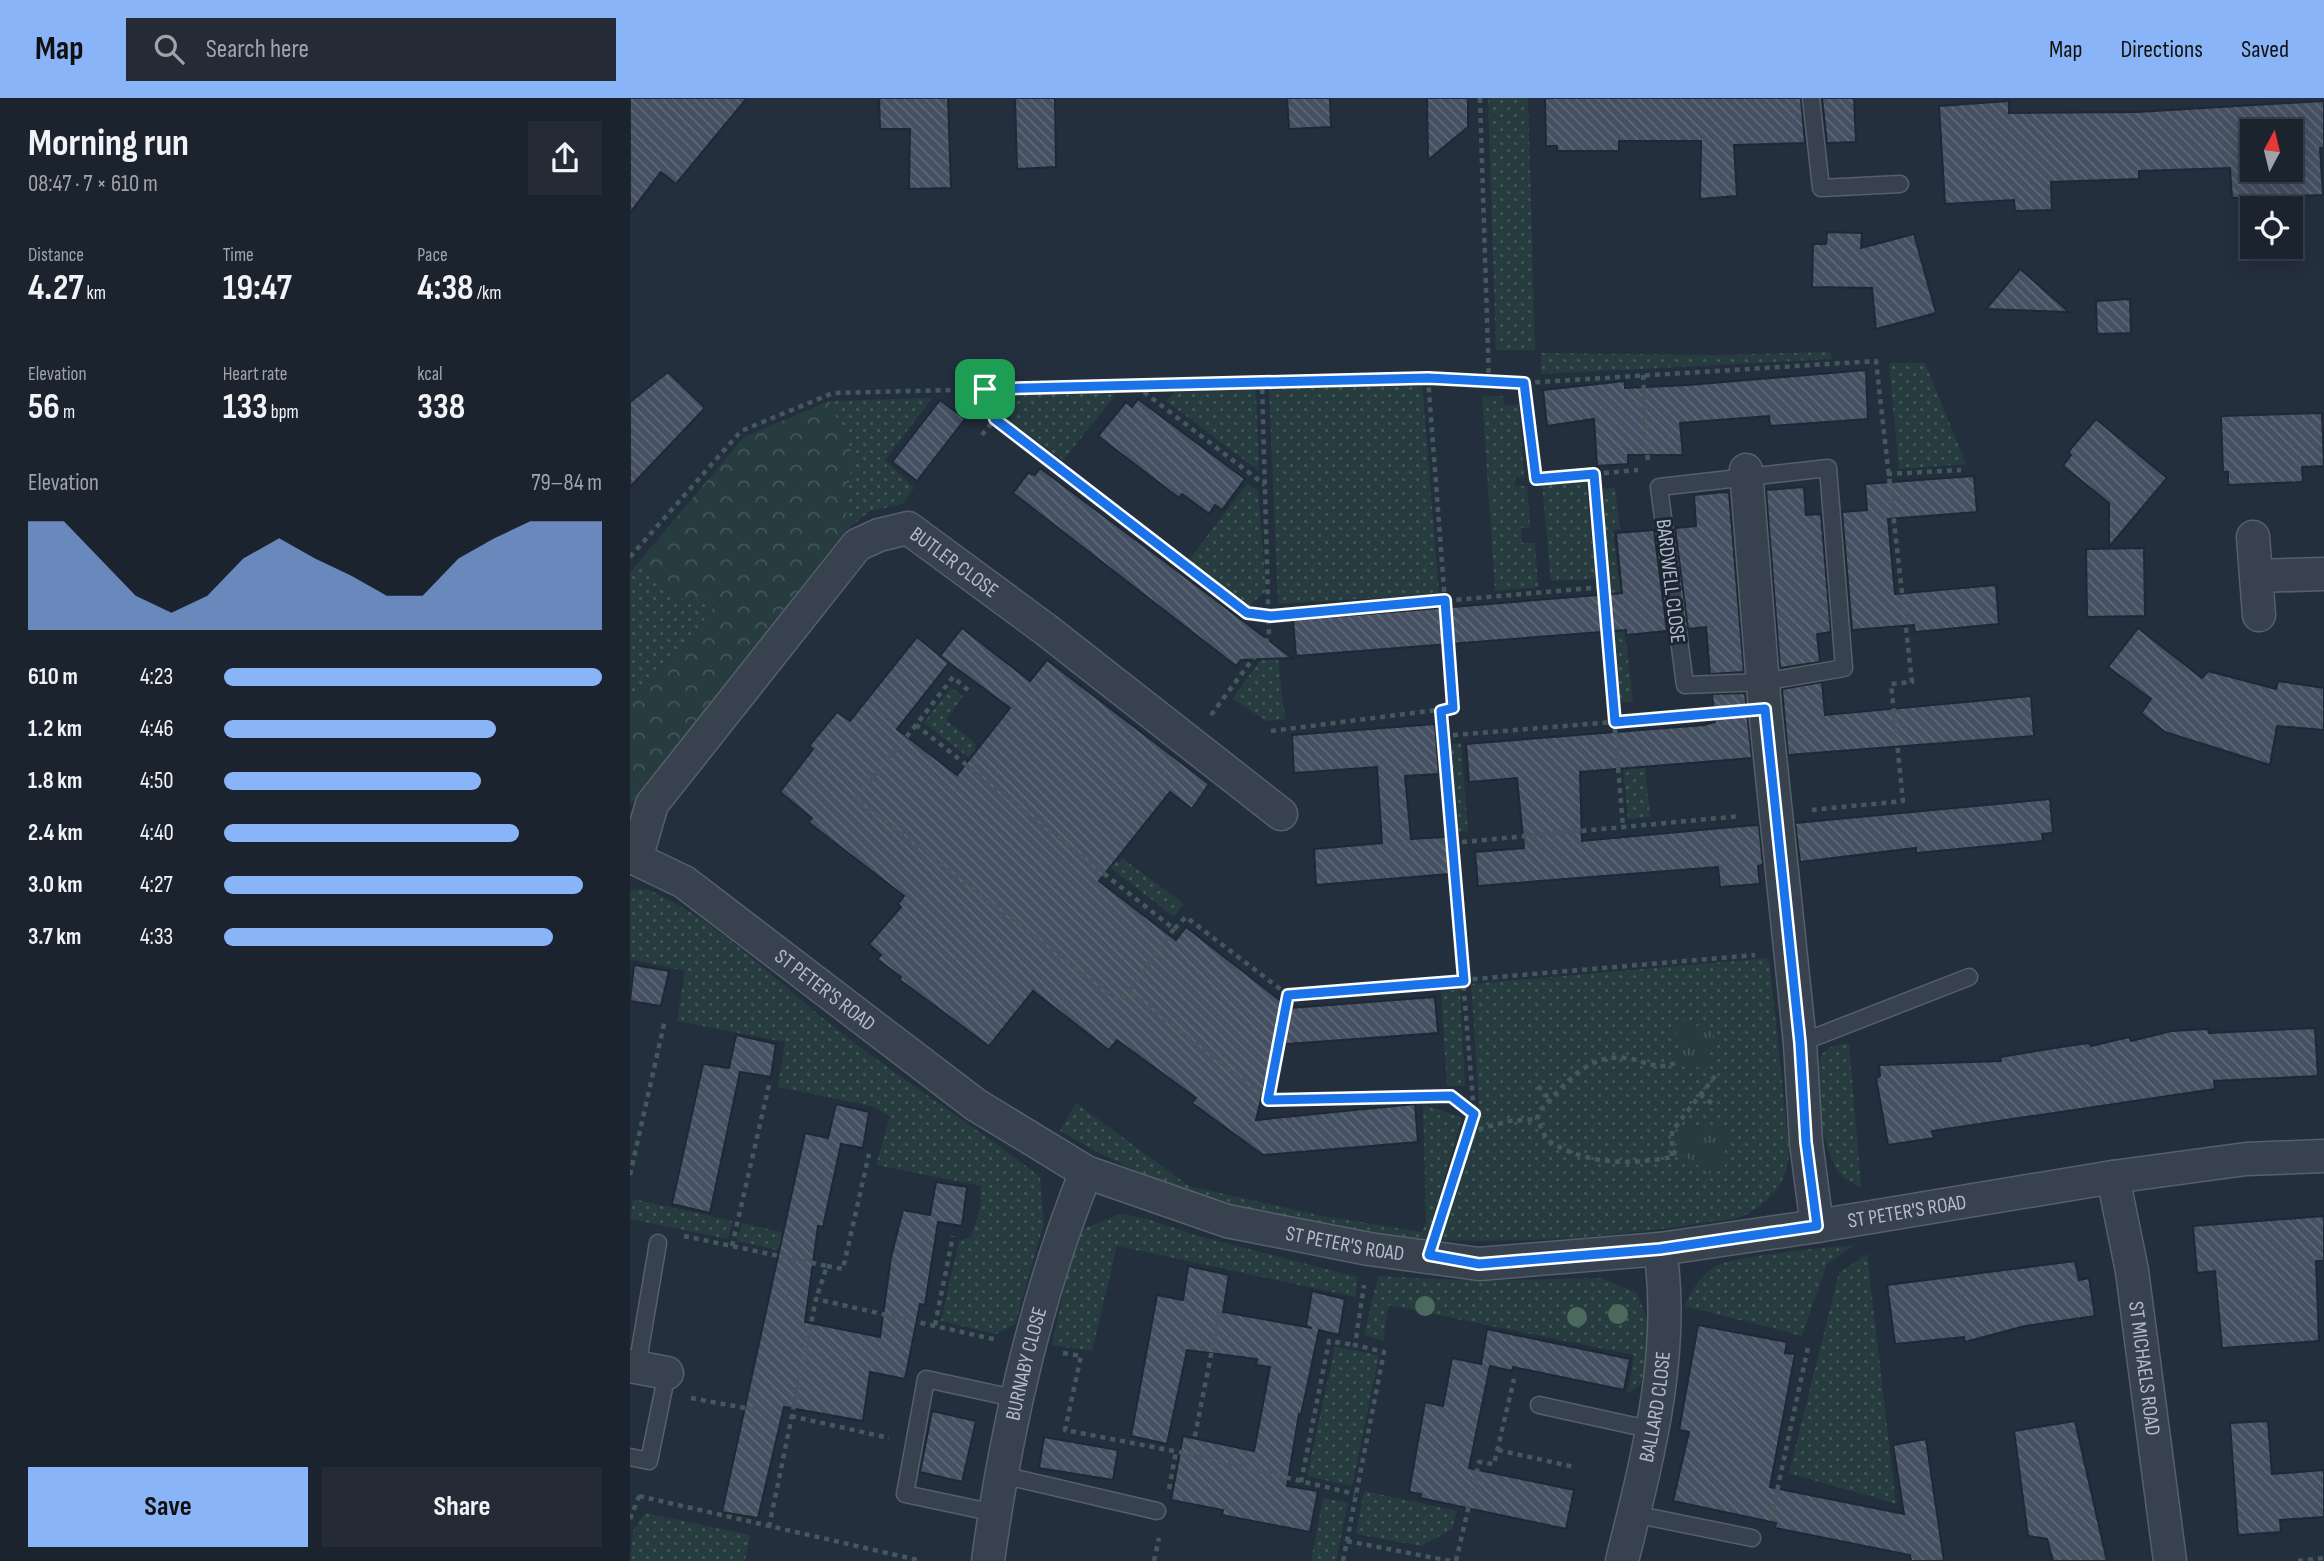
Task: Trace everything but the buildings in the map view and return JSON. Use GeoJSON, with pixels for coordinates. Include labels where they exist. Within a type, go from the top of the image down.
{"type":"FeatureCollection","features":[{"type":"Feature","properties":{"kind":"street"},"geometry":{"type":"LineString","coordinates":[[1746,474],[1763,682],[1800,1043],[1806,1142],[1817,1226]]}},
{"type":"Feature","properties":{"kind":"street","name":"BUTLER CLOSE"},"geometry":{"type":"LineString","coordinates":[[633,860],[652,804],[857,545],[879,535],[908,528],[1045,629],[1281,814]]}},
{"type":"Feature","properties":{"kind":"street"},"geometry":{"type":"LineString","coordinates":[[2253,537],[2259,615]]}},
{"type":"Feature","properties":{"kind":"street"},"geometry":{"type":"LineString","coordinates":[[2256,576],[2324,574]]}},
{"type":"Feature","properties":{"kind":"street","name":"ST PETER'S ROAD"},"geometry":{"type":"LineString","coordinates":[[633,860],[684,883],[976,1105],[1086,1172],[1227,1221],[1370,1250],[1429,1255],[1479,1264],[1660,1249],[2113,1177],[2246,1160],[2324,1156]]}},
{"type":"Feature","properties":{"kind":"street","name":"BURNABY CLOSE"},"geometry":{"type":"LineString","coordinates":[[988,1561],[1018,1399],[1059,1240],[1086,1172]]}},
{"type":"Feature","properties":{"kind":"street","name":"ST MICHAELS ROAD"},"geometry":{"type":"LineString","coordinates":[[2113,1177],[2132,1271],[2170,1561]]}},
{"type":"Feature","properties":{"kind":"street","name":"BALLARD CLOSE"},"geometry":{"type":"LineString","coordinates":[[1622,1561],[1653,1430],[1662,1373],[1664,1270],[1660,1249]]}},
{"type":"Feature","properties":{"kind":"lane"},"geometry":{"type":"LineString","coordinates":[[1811,98],[1821,188],[1900,184]]}},
{"type":"Feature","properties":{"kind":"lane","name":"BARDWELL CLOSE"},"geometry":{"type":"LineString","coordinates":[[1828,468],[1844,668],[1763,682],[1685,685],[1659,487],[1746,474],[1828,468]]}},
{"type":"Feature","properties":{"kind":"lane"},"geometry":{"type":"LineString","coordinates":[[1800,1043],[1969,977]]}},
{"type":"Feature","properties":{"kind":"lane"},"geometry":{"type":"LineString","coordinates":[[630,1457],[649,1461],[649,1374],[658,1243]]}},
{"type":"Feature","properties":{"kind":"lane"},"geometry":{"type":"LineString","coordinates":[[995,1513],[905,1494],[926,1379],[1018,1399]]}},
{"type":"Feature","properties":{"kind":"lane"},"geometry":{"type":"LineString","coordinates":[[1539,1405],[1653,1430]]}},
{"type":"Feature","properties":{"kind":"lane"},"geometry":{"type":"LineString","coordinates":[[1002,1475],[1157,1511]]}},
{"type":"Feature","properties":{"kind":"lane"},"geometry":{"type":"LineString","coordinates":[[1633,1514],[1752,1538]]}},
{"type":"Feature","properties":{"kind":"path"},"geometry":{"type":"LineString","coordinates":[[1480,98],[1489,383]]}},
{"type":"Feature","properties":{"kind":"path"},"geometry":{"type":"LineString","coordinates":[[630,557],[741,431],[833,393],[1428,378],[1524,383],[1536,479],[1648,469],[1643,375]]}},
{"type":"Feature","properties":{"kind":"path"},"geometry":{"type":"LineString","coordinates":[[1271,731],[1453,708],[1428,378]]}},
{"type":"Feature","properties":{"kind":"path"},"geometry":{"type":"LineString","coordinates":[[1188,743],[1269,637],[1271,616],[1262,382]]}},
{"type":"Feature","properties":{"kind":"path"},"geometry":{"type":"LineString","coordinates":[[1136,385],[1266,486]]}},
{"type":"Feature","properties":{"kind":"path"},"geometry":{"type":"LineString","coordinates":[[985,389],[995,419],[1247,613],[1271,616],[1603,587]]}},
{"type":"Feature","properties":{"kind":"path"},"geometry":{"type":"LineString","coordinates":[[982,435],[995,419]]}},
{"type":"Feature","properties":{"kind":"path"},"geometry":{"type":"LineString","coordinates":[[1887,474],[1961,470]]}},
{"type":"Feature","properties":{"kind":"path"},"geometry":{"type":"LineString","coordinates":[[1594,474],[1623,827]]}},
{"type":"Feature","properties":{"kind":"path"},"geometry":{"type":"LineString","coordinates":[[968,690],[953,677],[856,798],[1118,1001],[1129,991],[1174,929],[1186,917],[1288,995],[1790,952]]}},
{"type":"Feature","properties":{"kind":"path"},"geometry":{"type":"LineString","coordinates":[[1429,1255],[1474,1114],[1441,711]]}},
{"type":"Feature","properties":{"kind":"path"},"geometry":{"type":"LineString","coordinates":[[1443,736],[1697,715]]}},
{"type":"Feature","properties":{"kind":"path"},"geometry":{"type":"LineString","coordinates":[[916,725],[1174,929]]}},
{"type":"Feature","properties":{"kind":"path"},"geometry":{"type":"LineString","coordinates":[[1129,991],[1268,1100],[1451,1096],[1474,1114]]}},
{"type":"Feature","properties":{"kind":"path"},"geometry":{"type":"LineString","coordinates":[[1268,1100],[1288,995]]}},
{"type":"Feature","properties":{"kind":"path"},"geometry":{"type":"LineString","coordinates":[[630,1175],[665,1020]]}},
{"type":"Feature","properties":{"kind":"path"},"geometry":{"type":"LineString","coordinates":[[1672,1157],[1638,1162],[1592,1160],[1548,1140],[1537,1119],[1541,1109],[1586,1064],[1626,1058],[1656,1066],[1666,1067],[1675,1063]]}},
{"type":"Feature","properties":{"kind":"path"},"geometry":{"type":"LineString","coordinates":[[1672,1157],[1672,1131],[1716,1075]]}},
{"type":"Feature","properties":{"kind":"path"},"geometry":{"type":"LineString","coordinates":[[732,1246],[769,1085]]}},
{"type":"Feature","properties":{"kind":"path"},"geometry":{"type":"LineString","coordinates":[[1538,1086],[1550,1100]]}},
{"type":"Feature","properties":{"kind":"path"},"geometry":{"type":"LineString","coordinates":[[1700,1094],[1715,1106]]}},
{"type":"Feature","properties":{"kind":"path"},"geometry":{"type":"LineString","coordinates":[[1468,1132],[1509,1121],[1537,1119]]}},
{"type":"Feature","properties":{"kind":"path"},"geometry":{"type":"LineString","coordinates":[[1672,1157],[1676,1150]]}},
{"type":"Feature","properties":{"kind":"path"},"geometry":{"type":"LineString","coordinates":[[681,1235],[843,1269],[869,1154]]}},
{"type":"Feature","properties":{"kind":"path"},"geometry":{"type":"LineString","coordinates":[[935,1325],[953,1236]]}},
{"type":"Feature","properties":{"kind":"path"},"geometry":{"type":"LineString","coordinates":[[1355,1345],[1370,1250]]}},
{"type":"Feature","properties":{"kind":"path"},"geometry":{"type":"LineString","coordinates":[[817,1299],[827,1266]]}},
{"type":"Feature","properties":{"kind":"path"},"geometry":{"type":"LineString","coordinates":[[1191,1455],[1219,1314]]}},
{"type":"Feature","properties":{"kind":"path"},"geometry":{"type":"LineString","coordinates":[[1301,1483],[1329,1341],[1384,1352],[1343,1561]]}},
{"type":"Feature","properties":{"kind":"path"},"geometry":{"type":"LineString","coordinates":[[1769,1528],[1808,1347]]}},
{"type":"Feature","properties":{"kind":"path"},"geometry":{"type":"LineString","coordinates":[[649,1374],[756,1410]]}},
{"type":"Feature","properties":{"kind":"path"},"geometry":{"type":"LineString","coordinates":[[1456,1561],[1479,1462],[1494,1464],[1514,1379]]}},
{"type":"Feature","properties":{"kind":"path"},"geometry":{"type":"LineString","coordinates":[[791,1416],[914,1444]]}},
{"type":"Feature","properties":{"kind":"path"},"geometry":{"type":"LineString","coordinates":[[1497,1450],[1574,1467]]}},
{"type":"Feature","properties":{"kind":"path"},"geometry":{"type":"LineString","coordinates":[[630,1519],[639,1496],[922,1561]]}},
{"type":"Feature","properties":{"kind":"path"},"geometry":{"type":"LineString","coordinates":[[1347,1541],[1450,1561]]}},
{"type":"Feature","properties":{"kind":"path"},"geometry":{"type":"LineString","coordinates":[[2298,1561],[2324,1558]]}},
{"type":"Feature","properties":{"kind":"green space"},"geometry":{"type":"Polygon","coordinates":[[[1488,98],[1528,98],[1535,350],[1496,350],[1488,98]]]}},
{"type":"Feature","properties":{"kind":"green space"},"geometry":{"type":"Polygon","coordinates":[[[1830,352],[1832,359],[1541,374],[1541,353],[1714,355],[1830,352]]]}},
{"type":"Feature","properties":{"kind":"green space"},"geometry":{"type":"Polygon","coordinates":[[[1889,363],[1925,363],[1966,464],[1899,469],[1889,363]]]}},
{"type":"Feature","properties":{"kind":"green space"},"geometry":{"type":"Polygon","coordinates":[[[1422,383],[1439,594],[1278,604],[1269,389],[1422,383]]]}},
{"type":"Feature","properties":{"kind":"green space"},"geometry":{"type":"Polygon","coordinates":[[[1256,390],[1259,471],[1166,401],[1175,392],[1256,390]]]}},
{"type":"Feature","properties":{"kind":"green space"},"geometry":{"type":"Polygon","coordinates":[[[1118,392],[1063,460],[1001,415],[996,395],[1118,392]]]}},
{"type":"Feature","properties":{"kind":"green space"},"geometry":{"type":"Polygon","coordinates":[[[1503,396],[1504,406],[1519,405],[1524,477],[1515,478],[1515,486],[1527,486],[1530,528],[1521,528],[1522,543],[1535,543],[1538,587],[1495,591],[1482,397],[1503,396]]]}},
{"type":"Feature","properties":{"kind":"green space"},"geometry":{"type":"Polygon","coordinates":[[[932,398],[885,460],[914,488],[902,504],[870,511],[845,531],[852,453],[829,401],[932,398]]]}},
{"type":"Feature","properties":{"kind":"green space"},"geometry":{"type":"Polygon","coordinates":[[[829,401],[852,453],[845,531],[630,804],[630,698],[673,664],[719,600],[671,599],[642,558],[744,437],[829,401]]]}},
{"type":"Feature","properties":{"kind":"green space"},"geometry":{"type":"Polygon","coordinates":[[[1586,482],[1596,579],[1551,581],[1542,485],[1586,482]]]}},
{"type":"Feature","properties":{"kind":"green space"},"geometry":{"type":"Polygon","coordinates":[[[1247,484],[1258,490],[1266,591],[1248,607],[1188,561],[1247,484]]]}},
{"type":"Feature","properties":{"kind":"green space"},"geometry":{"type":"Polygon","coordinates":[[[1615,488],[1620,529],[1613,530],[1633,702],[1617,702],[1600,489],[1615,488]]]}},
{"type":"Feature","properties":{"kind":"green space"},"geometry":{"type":"Polygon","coordinates":[[[642,558],[671,599],[719,599],[673,664],[630,698],[630,573],[642,558]]]}},
{"type":"Feature","properties":{"kind":"green space"},"geometry":{"type":"Polygon","coordinates":[[[1276,640],[1285,719],[1267,721],[1232,699],[1276,640]]]}},
{"type":"Feature","properties":{"kind":"green space"},"geometry":{"type":"Polygon","coordinates":[[[951,687],[963,696],[946,720],[976,744],[974,748],[1119,863],[1122,858],[1184,904],[1174,917],[924,723],[951,687]]]}},
{"type":"Feature","properties":{"kind":"green space"},"geometry":{"type":"Polygon","coordinates":[[[1642,733],[1650,817],[1628,819],[1620,735],[1642,733]]]}},
{"type":"Feature","properties":{"kind":"green space"},"geometry":{"type":"Polygon","coordinates":[[[1461,743],[1468,831],[1457,832],[1450,744],[1461,743]]]}},
{"type":"Feature","properties":{"kind":"green space"},"geometry":{"type":"Polygon","coordinates":[[[647,889],[698,917],[722,934],[859,1047],[1040,1177],[1044,1223],[1015,1324],[996,1334],[941,1321],[959,1241],[971,1237],[980,1208],[981,1186],[876,1165],[890,1116],[871,1106],[778,1087],[785,1042],[677,1021],[685,971],[630,959],[630,890],[647,889]]]}},
{"type":"Feature","properties":{"kind":"green space"},"geometry":{"type":"Polygon","coordinates":[[[1769,958],[1789,1149],[1783,1178],[1766,1201],[1738,1218],[1636,1232],[1537,1240],[1438,1240],[1460,1168],[1480,1118],[1471,984],[1769,958]]]}},
{"type":"Feature","properties":{"kind":"green space"},"geometry":{"type":"Polygon","coordinates":[[[1460,989],[1465,1086],[1447,1086],[1441,991],[1460,989]]]}},
{"type":"Feature","properties":{"kind":"green space"},"geometry":{"type":"Polygon","coordinates":[[[1682,1018],[1697,1026],[1703,1025],[1711,1029],[1714,1037],[1705,1065],[1688,1068],[1673,1061],[1673,1053],[1683,1046],[1683,1041],[1676,1035],[1675,1025],[1682,1018]]]}},
{"type":"Feature","properties":{"kind":"green space"},"geometry":{"type":"Polygon","coordinates":[[[1849,1043],[1861,1187],[1844,1178],[1835,1166],[1824,1134],[1818,1095],[1819,1062],[1824,1052],[1849,1043]]]}},
{"type":"Feature","properties":{"kind":"green space"},"geometry":{"type":"Polygon","coordinates":[[[1076,1103],[1189,1186],[1318,1215],[1422,1232],[1426,1223],[1423,1105],[1462,1117],[1427,1239],[1331,1229],[1237,1207],[1191,1192],[1102,1154],[1060,1131],[1076,1103]]]}},
{"type":"Feature","properties":{"kind":"green space"},"geometry":{"type":"Polygon","coordinates":[[[1713,1124],[1727,1129],[1729,1141],[1725,1148],[1725,1168],[1710,1174],[1676,1150],[1678,1129],[1705,1128],[1713,1124]]]}},
{"type":"Feature","properties":{"kind":"green space"},"geometry":{"type":"Polygon","coordinates":[[[633,1199],[732,1221],[728,1239],[630,1219],[633,1199]]]}},
{"type":"Feature","properties":{"kind":"green space"},"geometry":{"type":"Polygon","coordinates":[[[1121,1214],[1148,1219],[1195,1235],[1357,1277],[1356,1297],[1117,1246],[1092,1351],[1052,1345],[1074,1242],[1085,1228],[1121,1214]]]}},
{"type":"Feature","properties":{"kind":"green space"},"geometry":{"type":"Polygon","coordinates":[[[742,1223],[811,1239],[808,1257],[737,1241],[742,1223]]]}},
{"type":"Feature","properties":{"kind":"green space"},"geometry":{"type":"Polygon","coordinates":[[[1855,1245],[1827,1264],[1802,1336],[1685,1306],[1700,1280],[1714,1267],[1724,1263],[1781,1253],[1855,1245]]]}},
{"type":"Feature","properties":{"kind":"green space"},"geometry":{"type":"Polygon","coordinates":[[[1867,1254],[1896,1504],[1789,1473],[1839,1273],[1867,1254]]]}},
{"type":"Feature","properties":{"kind":"green space"},"geometry":{"type":"Polygon","coordinates":[[[1378,1276],[1475,1281],[1601,1278],[1637,1293],[1651,1330],[1641,1384],[1628,1393],[1634,1355],[1389,1305],[1383,1340],[1364,1335],[1378,1276]]]}},
{"type":"Feature","properties":{"kind":"green space"},"geometry":{"type":"Polygon","coordinates":[[[1335,1347],[1379,1355],[1352,1486],[1307,1476],[1335,1347]]]}},
{"type":"Feature","properties":{"kind":"green space"},"geometry":{"type":"Polygon","coordinates":[[[1364,1491],[1457,1511],[1452,1529],[1421,1546],[1356,1534],[1364,1491]]]}},
{"type":"Feature","properties":{"kind":"green space"},"geometry":{"type":"Polygon","coordinates":[[[1323,1498],[1348,1503],[1336,1561],[1311,1561],[1323,1498]]]}},
{"type":"Feature","properties":{"kind":"green space"},"geometry":{"type":"Polygon","coordinates":[[[645,1513],[750,1535],[745,1561],[630,1561],[633,1531],[645,1513]]]}},
{"type":"Feature","properties":{"kind":"route"},"geometry":{"type":"LineString","coordinates":[[1428,378],[1524,383],[1536,479],[1594,474],[1615,722],[1765,709],[1800,1043],[1806,1142],[1817,1226],[1660,1249],[1479,1264],[1429,1255],[1474,1114],[1451,1096],[1268,1100],[1288,995],[1464,981],[1441,711],[1453,708],[1445,600],[1271,616],[1247,613],[995,419],[985,389],[1428,378]]}}]}
